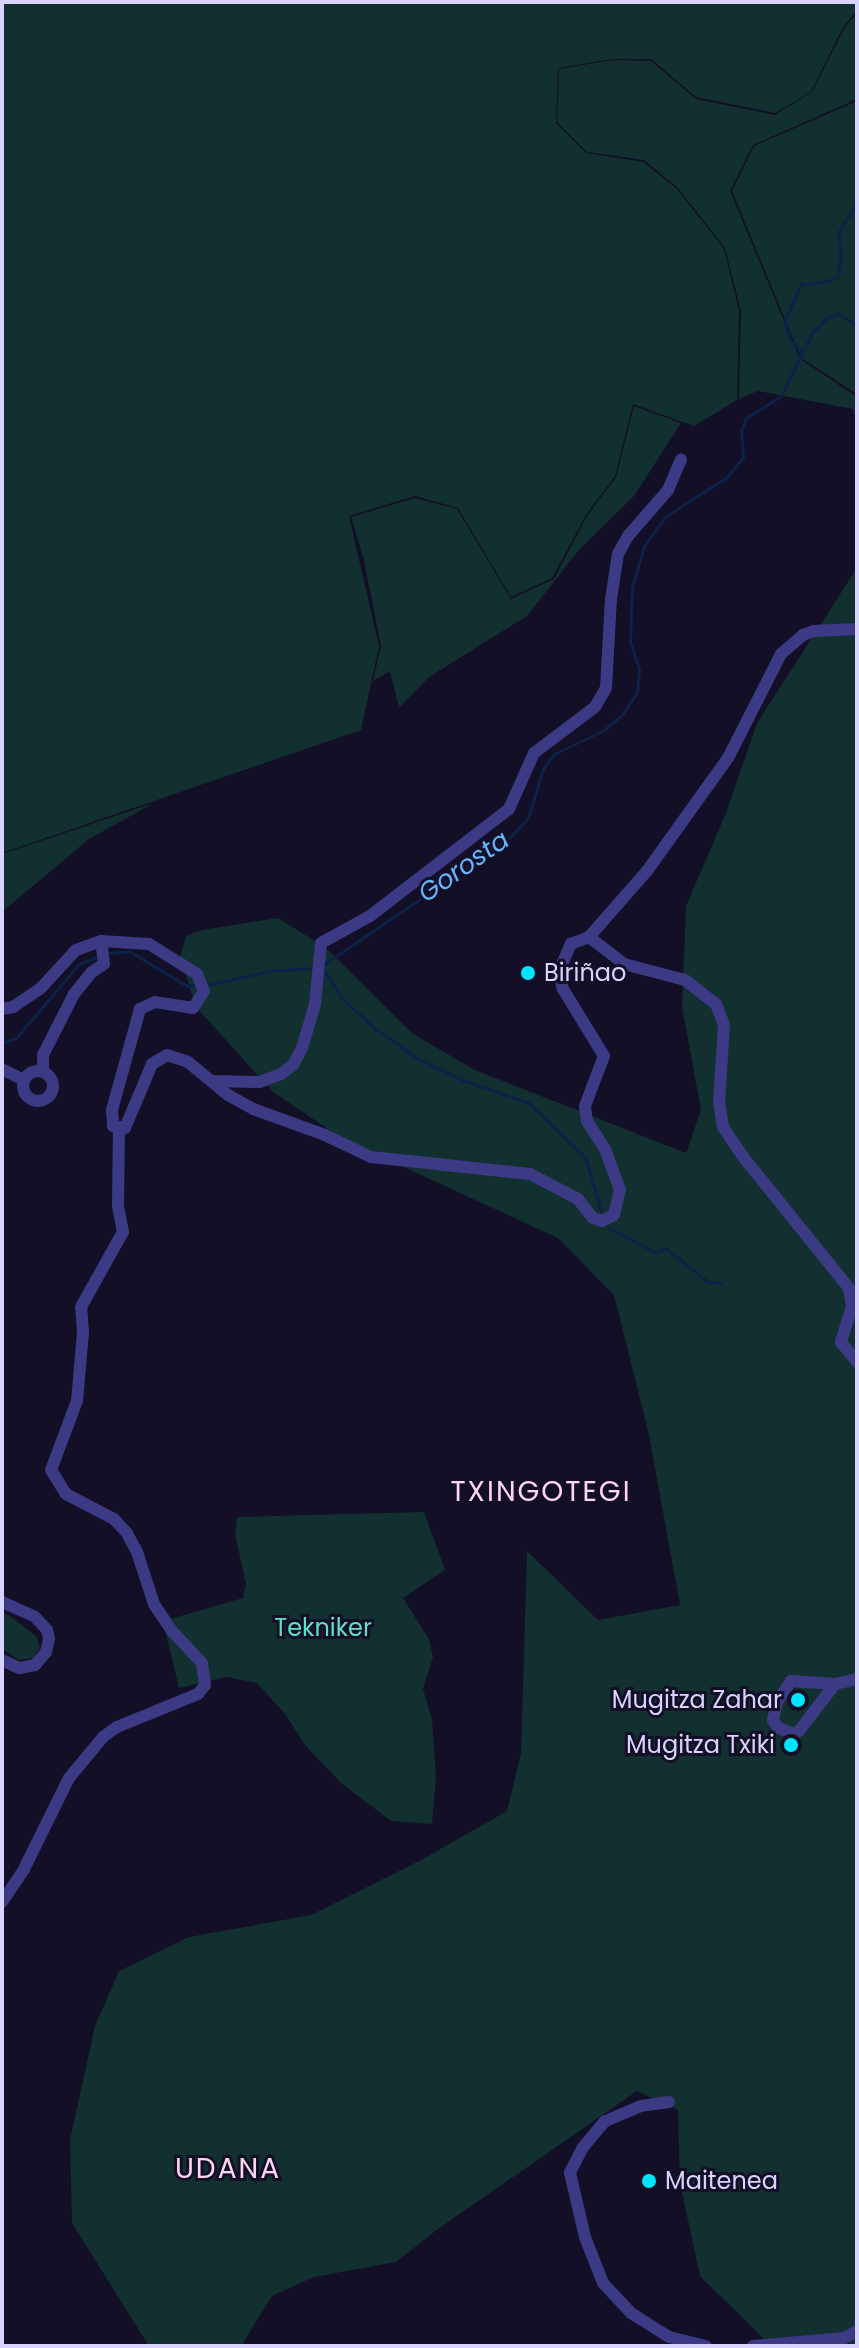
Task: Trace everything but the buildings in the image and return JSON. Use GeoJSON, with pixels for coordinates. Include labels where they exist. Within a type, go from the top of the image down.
{"type":"FeatureCollection","features":[{"type":"Feature","properties":{"kind":"street"},"geometry":{"type":"LineString","coordinates":[[210,1081],[260,1082],[281,1074],[293,1065],[302,1048],[315,1004],[321,943],[370,916],[509,809],[534,753],[595,707],[607,677],[611,599],[618,554],[628,536],[668,490],[681,460]]}},
{"type":"Feature","properties":{"kind":"street"},"geometry":{"type":"LineString","coordinates":[[119,1129],[128,1122],[145,1075],[159,1058],[179,1058],[253,1109],[325,1135],[371,1157],[530,1174],[578,1199],[593,1218],[608,1219],[618,1207],[620,1190],[605,1149],[587,1121],[585,1106],[591,1084],[604,1063],[603,1049],[563,989],[558,974],[571,944],[589,937],[647,871],[721,768],[749,721],[781,654],[803,635],[814,631],[857,629]]}},
{"type":"Feature","properties":{"kind":"street"},"geometry":{"type":"LineString","coordinates":[[589,937],[624,964],[685,980],[716,1004],[724,1025],[719,1102],[723,1127],[744,1158],[849,1288],[852,1306],[841,1342],[857,1362]]}},
{"type":"Feature","properties":{"kind":"street"},"geometry":{"type":"LineString","coordinates":[[2,1009],[13,1007],[40,989],[76,950],[149,944],[203,985],[193,1008],[155,1002],[140,1009],[110,1119],[119,1129],[118,1206],[123,1232],[81,1307],[83,1333],[77,1401],[51,1470],[66,1494],[114,1519],[127,1533],[154,1604],[172,1631],[202,1663],[205,1685],[198,1694],[117,1727],[103,1737],[69,1778],[24,1869],[2,1902]]}},
{"type":"Feature","properties":{"kind":"street"},"geometry":{"type":"LineString","coordinates":[[43,1071],[32,1072],[24,1080],[24,1092],[31,1100],[48,1099],[54,1083],[43,1071],[43,1055],[74,994],[92,972],[104,964],[102,949]]}},
{"type":"Feature","properties":{"kind":"street"},"geometry":{"type":"LineString","coordinates":[[2,1069],[24,1080]]}},
{"type":"Feature","properties":{"kind":"street"},"geometry":{"type":"LineString","coordinates":[[2,1602],[35,1617],[47,1630],[49,1639],[46,1652],[35,1665],[19,1668],[2,1660]]}},
{"type":"Feature","properties":{"kind":"street"},"geometry":{"type":"LineString","coordinates":[[835,1684],[799,1731],[794,1734],[778,1728],[773,1720],[777,1702],[791,1681],[835,1684],[857,1679]]}},
{"type":"Feature","properties":{"kind":"street"},"geometry":{"type":"LineString","coordinates":[[669,2102],[641,2106],[605,2121],[583,2147],[570,2173],[585,2237],[603,2283],[631,2313],[669,2337],[706,2346]]}},
{"type":"Feature","properties":{"kind":"street"},"geometry":{"type":"LineString","coordinates":[[753,2346],[844,2338],[857,2331]]}},
{"type":"Feature","properties":{"kind":"green space"},"geometry":{"type":"Polygon","coordinates":[[[2,2],[857,2],[857,10],[843,27],[811,92],[775,113],[696,97],[651,59],[613,59],[558,68],[556,123],[586,153],[643,162],[677,189],[724,249],[739,310],[737,400],[694,426],[633,404],[615,476],[586,515],[552,578],[511,597],[458,508],[415,496],[349,516],[379,646],[361,730],[2,853],[2,2]]]}},
{"type":"Feature","properties":{"kind":"green space"},"geometry":{"type":"Polygon","coordinates":[[[857,13],[857,99],[753,145],[730,191],[800,359],[857,397],[857,425],[853,409],[758,391],[739,399],[741,311],[725,248],[678,188],[644,160],[587,152],[557,122],[559,69],[613,60],[651,61],[696,99],[775,115],[812,92],[845,27],[857,13]]]}},
{"type":"Feature","properties":{"kind":"green space"},"geometry":{"type":"Polygon","coordinates":[[[857,101],[857,394],[801,358],[732,191],[754,146],[857,101]]]}},
{"type":"Feature","properties":{"kind":"green space"},"geometry":{"type":"Polygon","coordinates":[[[634,406],[681,423],[634,496],[578,551],[527,616],[429,677],[399,708],[390,671],[373,681],[381,646],[364,560],[351,517],[415,498],[457,509],[511,599],[554,579],[587,516],[616,477],[634,406]]]}},
{"type":"Feature","properties":{"kind":"green space"},"geometry":{"type":"Polygon","coordinates":[[[857,568],[857,2346],[777,2346],[765,2340],[700,2276],[680,2183],[678,2110],[637,2091],[438,2229],[396,2262],[314,2277],[272,2296],[241,2346],[149,2346],[72,2223],[70,2140],[95,2026],[119,1971],[189,1937],[311,1915],[421,1860],[507,1811],[521,1754],[527,1551],[598,1620],[680,1605],[649,1435],[614,1295],[558,1238],[343,1139],[273,1092],[196,1007],[180,957],[186,936],[202,930],[278,918],[326,948],[413,1034],[475,1070],[686,1153],[701,1110],[682,1007],[686,906],[726,813],[757,723],[857,568]]]}},
{"type":"Feature","properties":{"kind":"green space"},"geometry":{"type":"Polygon","coordinates":[[[154,803],[89,839],[2,912],[2,854],[154,803]]]}},
{"type":"Feature","properties":{"kind":"green space","name":"Tekniker"},"geometry":{"type":"Polygon","coordinates":[[[424,1512],[445,1570],[403,1598],[429,1639],[433,1657],[423,1689],[432,1719],[436,1777],[432,1824],[391,1821],[341,1783],[305,1745],[285,1714],[257,1683],[226,1677],[179,1688],[163,1621],[243,1598],[246,1584],[235,1534],[237,1517],[424,1512]]]}},
{"type":"Feature","properties":{"kind":"green space"},"geometry":{"type":"Polygon","coordinates":[[[2,1613],[36,1636],[40,1648],[33,1658],[19,1660],[2,1649],[2,1613]]]}},
{"type":"Feature","properties":{"kind":"waterway"},"geometry":{"type":"LineString","coordinates":[[803,353],[790,340],[784,322],[801,284],[820,283],[837,277],[841,257],[838,233],[857,203]]}},
{"type":"Feature","properties":{"kind":"waterway","name":"Gorosta"},"geometry":{"type":"LineString","coordinates":[[601,1211],[585,1157],[529,1103],[460,1079],[417,1058],[372,1026],[341,997],[322,966],[511,836],[528,818],[543,769],[554,754],[604,730],[622,715],[637,692],[639,669],[630,641],[632,587],[644,546],[666,516],[727,477],[743,457],[741,431],[746,418],[781,396],[812,333],[827,317],[839,314],[857,326]]}},
{"type":"Feature","properties":{"kind":"waterway","name":"Gorosta"},"geometry":{"type":"LineString","coordinates":[[108,953],[129,951],[187,986],[199,985]]}},
{"type":"Feature","properties":{"kind":"waterway","name":"Gorosta"},"geometry":{"type":"LineString","coordinates":[[2,1043],[16,1038],[79,964],[101,955]]}},
{"type":"Feature","properties":{"kind":"waterway","name":"Gorosta"},"geometry":{"type":"LineString","coordinates":[[206,985],[269,971],[312,968]]}},
{"type":"Feature","properties":{"kind":"waterway"},"geometry":{"type":"LineString","coordinates":[[609,1228],[655,1252],[667,1249],[708,1282],[721,1283]]}},
{"type":"Feature","properties":{"kind":"place","name":"Biriñao"},"geometry":{"type":"Point","coordinates":[528,973]}},
{"type":"Feature","properties":{"kind":"place","name":"Mugitza Zahar"},"geometry":{"type":"Point","coordinates":[798,1700]}},
{"type":"Feature","properties":{"kind":"place","name":"Mugitza Txiki"},"geometry":{"type":"Point","coordinates":[791,1745]}},
{"type":"Feature","properties":{"kind":"place","name":"Maitenea"},"geometry":{"type":"Point","coordinates":[649,2181]}},
{"type":"Feature","properties":{"kind":"district","name":"TXINGOTEGI"},"geometry":{"type":"Point","coordinates":[541,1492]}},
{"type":"Feature","properties":{"kind":"district","name":"UDANA"},"geometry":{"type":"Point","coordinates":[228,2169]}}]}
